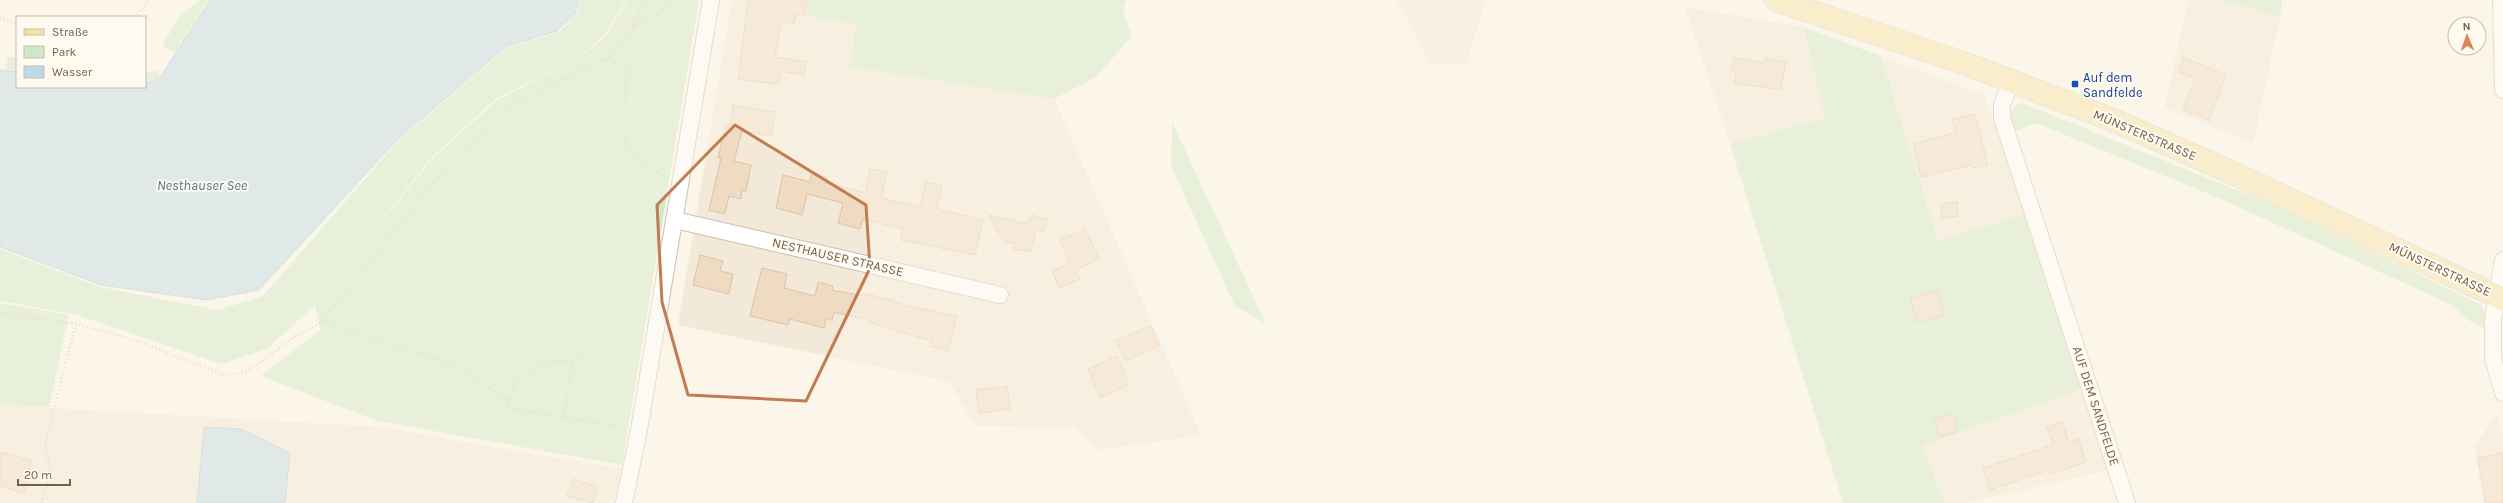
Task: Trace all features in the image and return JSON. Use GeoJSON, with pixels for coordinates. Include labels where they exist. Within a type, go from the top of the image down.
{"type":"FeatureCollection","features":[{"type":"Feature","properties":{"kind":"main road","name":"MÜNSTERSTRASSE"},"geometry":{"type":"LineString","coordinates":[[1776,0],[2011,82],[2112,120],[2224,169],[2500,297]]}},
{"type":"Feature","properties":{"kind":"street"},"geometry":{"type":"LineString","coordinates":[[624,503],[639,430],[711,0]]}},
{"type":"Feature","properties":{"kind":"street"},"geometry":{"type":"LineString","coordinates":[[2501,0],[2503,90]]}},
{"type":"Feature","properties":{"kind":"street","name":"AUF DEM SANDFELDE"},"geometry":{"type":"LineString","coordinates":[[2011,82],[2002,105],[2002,118],[2127,503]]}},
{"type":"Feature","properties":{"kind":"street","name":"NESTHAUSER STRASSE"},"geometry":{"type":"LineString","coordinates":[[675,220],[1000,295]]}},
{"type":"Feature","properties":{"kind":"street"},"geometry":{"type":"LineString","coordinates":[[2503,260],[2500,297],[2493,320],[2493,359],[2503,393]]}},
{"type":"Feature","properties":{"kind":"path"},"geometry":{"type":"LineString","coordinates":[[135,16],[150,0]]}},
{"type":"Feature","properties":{"kind":"path"},"geometry":{"type":"LineString","coordinates":[[0,313],[76,324],[129,338],[227,376],[249,370],[294,337],[322,322],[447,166],[504,110],[607,59],[632,29],[645,0]]}},
{"type":"Feature","properties":{"kind":"path"},"geometry":{"type":"LineString","coordinates":[[632,29],[662,11],[670,0]]}},
{"type":"Feature","properties":{"kind":"path"},"geometry":{"type":"LineString","coordinates":[[0,18],[16,23]]}},
{"type":"Feature","properties":{"kind":"path"},"geometry":{"type":"LineString","coordinates":[[607,59],[627,67],[624,103],[626,144],[645,166],[681,185]]}},
{"type":"Feature","properties":{"kind":"path"},"geometry":{"type":"LineString","coordinates":[[322,322],[462,368],[507,401]]}},
{"type":"Feature","properties":{"kind":"path"},"geometry":{"type":"LineString","coordinates":[[42,503],[51,474],[45,443],[76,324]]}},
{"type":"Feature","properties":{"kind":"path"},"geometry":{"type":"LineString","coordinates":[[586,355],[572,361],[540,364],[516,381],[507,401],[506,408],[639,430]]}},
{"type":"Feature","properties":{"kind":"path"},"geometry":{"type":"LineString","coordinates":[[564,418],[572,361]]}},
{"type":"Feature","properties":{"kind":"highlighted area"},"geometry":{"type":"Polygon","coordinates":[[[735,125],[866,205],[870,268],[806,401],[688,395],[662,302],[657,205],[735,125]]]}},
{"type":"Feature","properties":{"kind":"shaded area"},"geometry":{"type":"Polygon","coordinates":[[[732,0],[808,0],[806,16],[857,25],[850,67],[1054,99],[1201,435],[1100,450],[1075,428],[974,426],[950,382],[678,325],[732,0]]]}},
{"type":"Feature","properties":{"kind":"shaded area"},"geometry":{"type":"Polygon","coordinates":[[[1397,0],[1486,0],[1466,64],[1430,64],[1397,0]]]}},
{"type":"Feature","properties":{"kind":"shaded area"},"geometry":{"type":"Polygon","coordinates":[[[2188,0],[2222,0],[2280,18],[2253,144],[2165,107],[2188,0]]]}},
{"type":"Feature","properties":{"kind":"shaded area"},"geometry":{"type":"Polygon","coordinates":[[[1685,7],[1803,27],[1825,118],[1730,144],[1685,7]]]}},
{"type":"Feature","properties":{"kind":"shaded area"},"geometry":{"type":"Polygon","coordinates":[[[1881,56],[1984,95],[2027,214],[1938,240],[1881,56]]]}},
{"type":"Feature","properties":{"kind":"shaded area"},"geometry":{"type":"Polygon","coordinates":[[[2087,387],[2114,469],[1968,503],[1945,503],[1922,446],[2087,387]]]}},
{"type":"Feature","properties":{"kind":"shaded area"},"geometry":{"type":"Polygon","coordinates":[[[0,405],[379,427],[623,469],[614,503],[0,503],[0,405]]]}},
{"type":"Feature","properties":{"kind":"shaded area"},"geometry":{"type":"Polygon","coordinates":[[[2496,411],[2503,435],[2503,503],[2483,503],[2475,448],[2496,411]]]}},
{"type":"Feature","properties":{"kind":"green space"},"geometry":{"type":"Polygon","coordinates":[[[200,0],[208,0],[174,53],[162,46],[180,15],[200,0]]]}},
{"type":"Feature","properties":{"kind":"green space"},"geometry":{"type":"Polygon","coordinates":[[[580,0],[626,0],[605,34],[582,55],[496,99],[431,158],[315,305],[267,349],[221,364],[78,315],[0,301],[0,249],[100,287],[218,310],[263,296],[399,140],[508,47],[559,32],[577,14],[580,0]]]}},
{"type":"Feature","properties":{"kind":"green space"},"geometry":{"type":"Polygon","coordinates":[[[627,0],[699,0],[622,465],[378,421],[261,376],[320,330],[315,305],[432,159],[497,100],[583,55],[607,35],[627,0]]]}},
{"type":"Feature","properties":{"kind":"green space"},"geometry":{"type":"Polygon","coordinates":[[[808,0],[1126,0],[1123,10],[1132,36],[1096,77],[1054,99],[850,67],[856,25],[806,16],[808,0]]]}},
{"type":"Feature","properties":{"kind":"green space"},"geometry":{"type":"Polygon","coordinates":[[[2222,0],[2282,0],[2280,18],[2222,0]]]}},
{"type":"Feature","properties":{"kind":"green space"},"geometry":{"type":"Polygon","coordinates":[[[1803,27],[1881,56],[1938,240],[2027,214],[2087,387],[1922,446],[1945,503],[1843,503],[1730,144],[1825,118],[1803,27]]]}},
{"type":"Feature","properties":{"kind":"green space"},"geometry":{"type":"Polygon","coordinates":[[[8,57],[16,58],[16,71],[6,70],[8,57]]]}},
{"type":"Feature","properties":{"kind":"green space"},"geometry":{"type":"Polygon","coordinates":[[[158,70],[159,76],[146,82],[146,73],[158,70]]]}},
{"type":"Feature","properties":{"kind":"green space"},"geometry":{"type":"Polygon","coordinates":[[[2022,103],[2274,205],[2480,304],[2486,315],[2484,328],[2466,319],[2452,305],[2221,199],[2036,123],[2014,132],[2010,114],[2017,104],[2022,103]]]}},
{"type":"Feature","properties":{"kind":"green space"},"geometry":{"type":"Polygon","coordinates":[[[1172,122],[1266,324],[1235,306],[1171,166],[1172,122]]]}},
{"type":"Feature","properties":{"kind":"green space"},"geometry":{"type":"Polygon","coordinates":[[[0,303],[69,315],[49,407],[0,405],[0,303]]]}},
{"type":"Feature","properties":{"kind":"water","name":"Nesthauser See"},"geometry":{"type":"Polygon","coordinates":[[[210,0],[579,0],[575,14],[557,31],[507,46],[397,140],[259,290],[206,300],[101,285],[0,247],[0,70],[16,72],[16,88],[146,88],[146,84],[160,77],[210,0]]]}},
{"type":"Feature","properties":{"kind":"water"},"geometry":{"type":"Polygon","coordinates":[[[204,427],[241,429],[290,453],[285,503],[197,503],[204,427]]]}},
{"type":"Feature","properties":{"kind":"building"},"geometry":{"type":"Polygon","coordinates":[[[748,0],[807,0],[804,16],[796,15],[794,24],[781,21],[775,57],[806,62],[804,75],[782,71],[778,84],[738,79],[748,0]]]}},
{"type":"Feature","properties":{"kind":"building"},"geometry":{"type":"Polygon","coordinates":[[[2183,57],[2226,75],[2209,120],[2183,110],[2195,78],[2179,72],[2183,57]]]}},
{"type":"Feature","properties":{"kind":"building"},"geometry":{"type":"Polygon","coordinates":[[[1734,58],[1765,63],[1766,58],[1786,62],[1781,90],[1735,83],[1736,72],[1731,72],[1734,58]]]}},
{"type":"Feature","properties":{"kind":"building"},"geometry":{"type":"Polygon","coordinates":[[[733,105],[775,112],[771,136],[742,131],[734,161],[751,165],[746,191],[742,190],[741,199],[729,196],[725,214],[709,210],[721,158],[718,158],[726,124],[730,125],[733,105]]]}},
{"type":"Feature","properties":{"kind":"building"},"geometry":{"type":"Polygon","coordinates":[[[1975,114],[1988,165],[1973,168],[1972,165],[1921,177],[1913,144],[1956,132],[1952,119],[1975,114]]]}},
{"type":"Feature","properties":{"kind":"building"},"geometry":{"type":"Polygon","coordinates":[[[870,169],[887,172],[881,198],[920,207],[926,182],[942,186],[937,209],[983,220],[975,255],[901,240],[903,229],[863,219],[860,229],[838,223],[843,203],[807,194],[802,215],[776,208],[783,175],[810,182],[812,173],[827,177],[825,183],[865,193],[870,169]]]}},
{"type":"Feature","properties":{"kind":"building"},"geometry":{"type":"Polygon","coordinates":[[[1957,202],[1958,216],[1942,218],[1941,204],[1957,202]]]}},
{"type":"Feature","properties":{"kind":"building"},"geometry":{"type":"Polygon","coordinates":[[[989,215],[1023,223],[1029,223],[1031,215],[1047,219],[1044,232],[1036,230],[1030,252],[1014,249],[1015,244],[1004,242],[989,215]]]}},
{"type":"Feature","properties":{"kind":"building"},"geometry":{"type":"Polygon","coordinates":[[[1085,229],[1099,259],[1076,270],[1080,279],[1059,288],[1052,271],[1070,263],[1060,240],[1085,229]]]}},
{"type":"Feature","properties":{"kind":"building"},"geometry":{"type":"Polygon","coordinates":[[[700,255],[723,261],[720,271],[733,274],[729,294],[693,285],[700,255]]]}},
{"type":"Feature","properties":{"kind":"building"},"geometry":{"type":"Polygon","coordinates":[[[762,268],[787,274],[784,288],[815,296],[818,282],[833,286],[832,290],[863,296],[863,293],[895,301],[895,303],[957,316],[948,351],[930,346],[932,341],[871,323],[872,321],[834,312],[832,320],[826,318],[824,328],[790,319],[788,325],[750,316],[762,268]]]}},
{"type":"Feature","properties":{"kind":"building"},"geometry":{"type":"Polygon","coordinates":[[[1937,290],[1944,315],[1917,322],[1910,298],[1937,290]]]}},
{"type":"Feature","properties":{"kind":"building"},"geometry":{"type":"Polygon","coordinates":[[[1151,326],[1159,346],[1125,361],[1116,340],[1151,326]]]}},
{"type":"Feature","properties":{"kind":"building"},"geometry":{"type":"Polygon","coordinates":[[[1117,356],[1129,385],[1100,398],[1088,369],[1117,356]]]}},
{"type":"Feature","properties":{"kind":"building"},"geometry":{"type":"Polygon","coordinates":[[[1007,386],[1010,409],[979,413],[976,390],[1007,386]]]}},
{"type":"Feature","properties":{"kind":"building"},"geometry":{"type":"Polygon","coordinates":[[[1953,414],[1958,431],[1939,437],[1934,420],[1953,414]]]}},
{"type":"Feature","properties":{"kind":"building"},"geometry":{"type":"Polygon","coordinates":[[[2062,421],[2069,442],[2079,439],[2086,462],[2051,474],[2049,470],[1990,490],[1983,468],[2053,445],[2047,427],[2062,421]]]}},
{"type":"Feature","properties":{"kind":"building"},"geometry":{"type":"Polygon","coordinates":[[[0,452],[32,461],[24,493],[0,486],[0,452]]]}},
{"type":"Feature","properties":{"kind":"building"},"geometry":{"type":"Polygon","coordinates":[[[2503,453],[2503,503],[2486,503],[2478,458],[2503,453]]]}},
{"type":"Feature","properties":{"kind":"building"},"geometry":{"type":"Polygon","coordinates":[[[573,479],[598,487],[593,503],[567,496],[573,479]]]}},
{"type":"Feature","properties":{"kind":"place","name":"Auf dem Sandfelde"},"geometry":{"type":"Point","coordinates":[2075,84]}}]}
